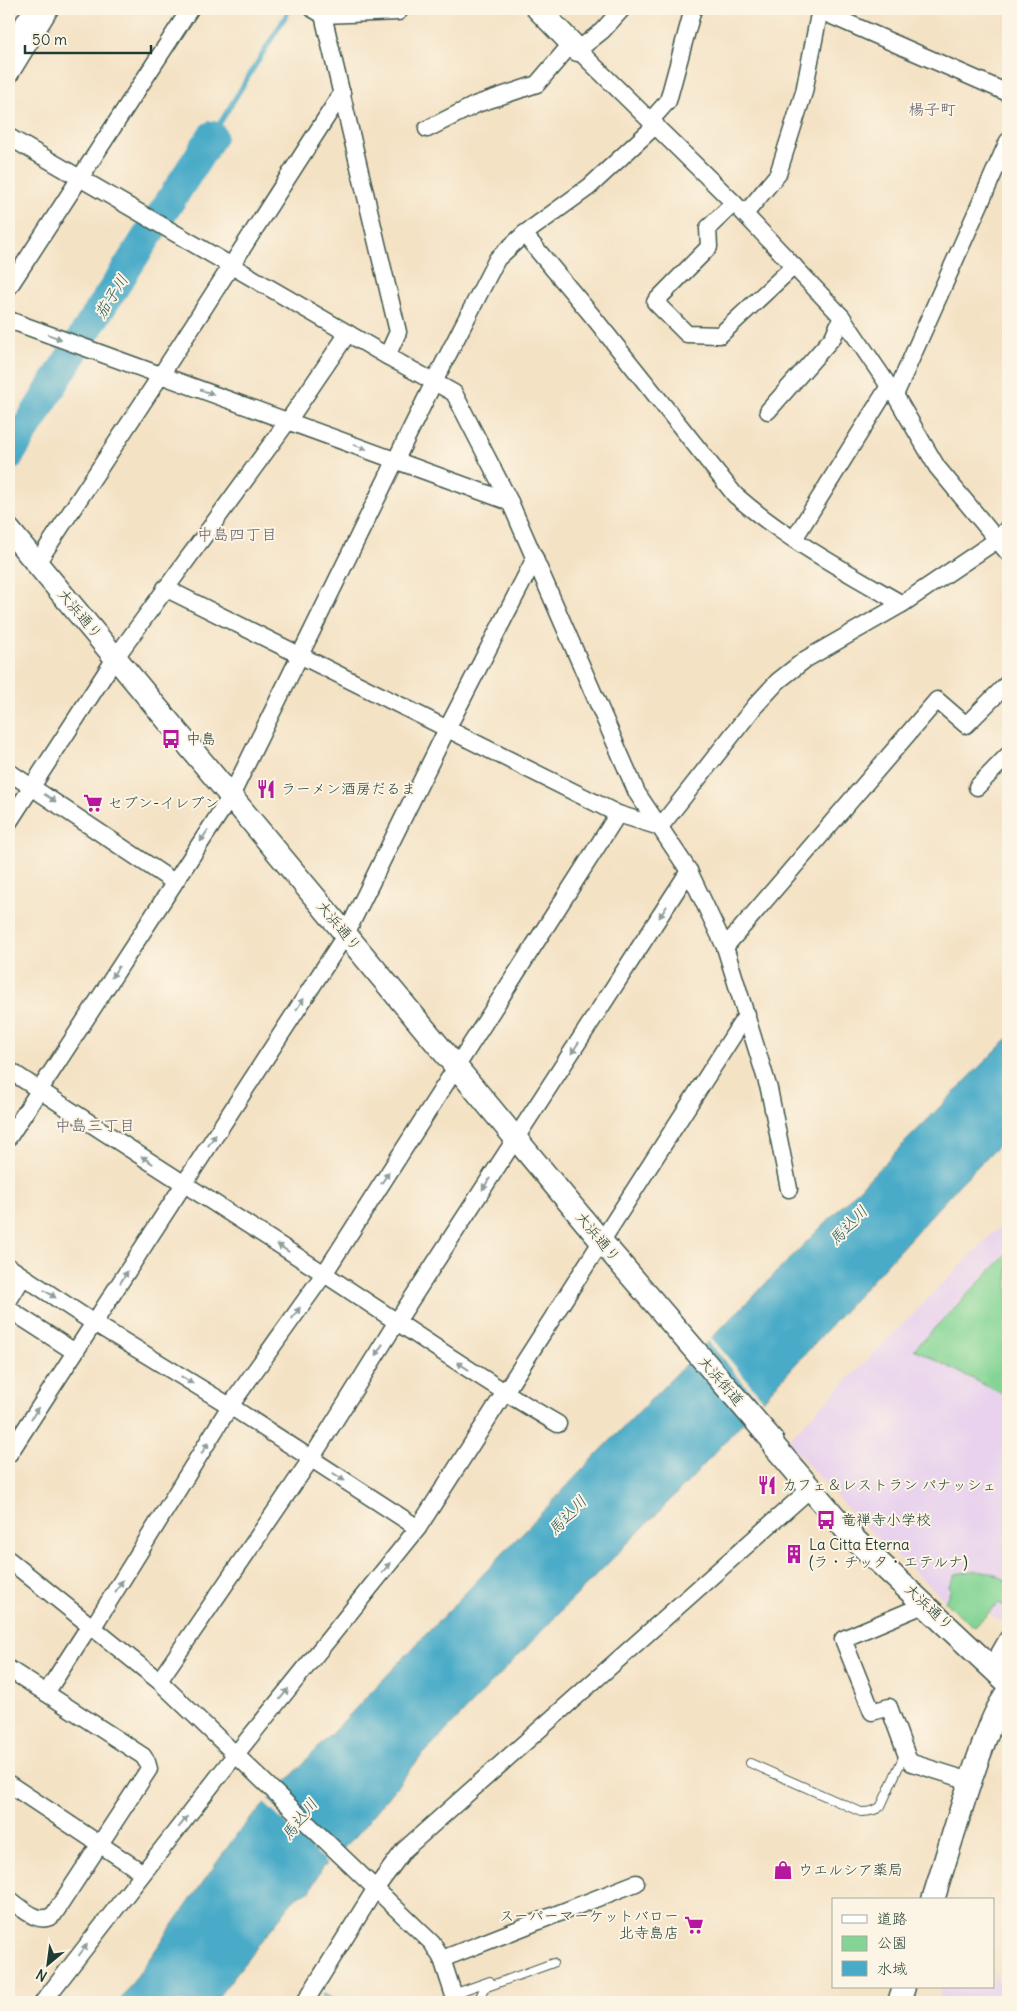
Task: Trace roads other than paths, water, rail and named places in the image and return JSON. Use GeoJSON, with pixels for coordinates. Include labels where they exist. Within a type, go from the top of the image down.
{"type":"FeatureCollection","features":[{"type":"Feature","properties":{"kind":"street"},"geometry":{"type":"LineString","coordinates":[[9,46],[32,9]]}},
{"type":"Feature","properties":{"kind":"street"},"geometry":{"type":"LineString","coordinates":[[9,76],[50,9]]}},
{"type":"Feature","properties":{"kind":"street"},"geometry":{"type":"LineString","coordinates":[[9,287],[190,9]]}},
{"type":"Feature","properties":{"kind":"street"},"geometry":{"type":"LineString","coordinates":[[387,356],[398,332],[342,94],[318,12],[398,12],[401,9]]}},
{"type":"Feature","properties":{"kind":"street"},"geometry":{"type":"LineString","coordinates":[[538,9],[740,209],[842,317],[892,391],[937,467],[1008,553]]}},
{"type":"Feature","properties":{"kind":"street"},"geometry":{"type":"LineString","coordinates":[[427,129],[477,104],[537,84],[575,47],[602,31],[622,9]]}},
{"type":"Feature","properties":{"kind":"street"},"geometry":{"type":"LineString","coordinates":[[9,1137],[231,796],[434,382],[498,258],[524,234],[589,187],[654,123],[668,101],[693,9]]}},
{"type":"Feature","properties":{"kind":"street"},"geometry":{"type":"LineString","coordinates":[[794,266],[720,334],[687,334],[655,302],[709,247],[708,228],[740,209],[778,174],[804,92],[819,9],[1008,94]]}},
{"type":"Feature","properties":{"kind":"street"},"geometry":{"type":"LineString","coordinates":[[37,564],[342,94]]}},
{"type":"Feature","properties":{"kind":"street"},"geometry":{"type":"LineString","coordinates":[[9,137],[387,356],[454,392],[510,502],[636,793],[689,871],[725,947],[769,1088],[790,1189]]}},
{"type":"Feature","properties":{"kind":"street"},"geometry":{"type":"LineString","coordinates":[[794,539],[892,391],[1008,141]]}},
{"type":"Feature","properties":{"kind":"street"},"geometry":{"type":"LineString","coordinates":[[524,234],[594,318],[735,495],[757,514],[794,539],[902,604]]}},
{"type":"Feature","properties":{"kind":"street"},"geometry":{"type":"LineString","coordinates":[[768,411],[833,337],[842,317]]}},
{"type":"Feature","properties":{"kind":"street"},"geometry":{"type":"LineString","coordinates":[[9,320],[510,502]]}},
{"type":"Feature","properties":{"kind":"street"},"geometry":{"type":"LineString","coordinates":[[9,822],[116,657],[288,421],[348,333]]}},
{"type":"Feature","properties":{"kind":"street"},"geometry":{"type":"LineString","coordinates":[[660,826],[755,706],[778,681],[806,658],[902,604],[997,540],[1008,528]]}},
{"type":"Feature","properties":{"kind":"street","name":"大浜通り"},"geometry":{"type":"LineString","coordinates":[[9,530],[602,1242],[670,1321]]}},
{"type":"Feature","properties":{"kind":"street"},"geometry":{"type":"LineString","coordinates":[[11,1446],[94,1323],[346,934],[535,558]]}},
{"type":"Feature","properties":{"kind":"street"},"geometry":{"type":"LineString","coordinates":[[165,588],[618,814],[660,826]]}},
{"type":"Feature","properties":{"kind":"street"},"geometry":{"type":"LineString","coordinates":[[725,947],[937,700],[966,725],[1008,683]]}},
{"type":"Feature","properties":{"kind":"street"},"geometry":{"type":"LineString","coordinates":[[977,787],[1008,755]]}},
{"type":"Feature","properties":{"kind":"street"},"geometry":{"type":"LineString","coordinates":[[9,772],[174,882]]}},
{"type":"Feature","properties":{"kind":"street"},"geometry":{"type":"LineString","coordinates":[[46,1693],[92,1626],[230,1406],[324,1274],[618,814]]}},
{"type":"Feature","properties":{"kind":"street"},"geometry":{"type":"LineString","coordinates":[[159,1682],[312,1459],[396,1323],[689,871]]}},
{"type":"Feature","properties":{"kind":"street"},"geometry":{"type":"LineString","coordinates":[[43,2002],[143,1873],[242,1759],[418,1528],[747,1014]]}},
{"type":"Feature","properties":{"kind":"street"},"geometry":{"type":"LineString","coordinates":[[9,1070],[504,1393],[558,1424]]}},
{"type":"Feature","properties":{"kind":"street"},"geometry":{"type":"LineString","coordinates":[[9,1268],[94,1323],[230,1406],[418,1528]]}},
{"type":"Feature","properties":{"kind":"street"},"geometry":{"type":"LineString","coordinates":[[9,1300],[23,1277]]}},
{"type":"Feature","properties":{"kind":"street"},"geometry":{"type":"LineString","coordinates":[[9,1307],[10,1310],[74,1352]]}},
{"type":"Feature","properties":{"kind":"street","name":"大浜街道"},"geometry":{"type":"LineString","coordinates":[[670,1321],[772,1440]]}},
{"type":"Feature","properties":{"kind":"street","name":"大浜通り"},"geometry":{"type":"LineString","coordinates":[[772,1440],[774,1446],[853,1538],[926,1604],[1008,1683]]}},
{"type":"Feature","properties":{"kind":"street"},"geometry":{"type":"LineString","coordinates":[[305,2002],[376,1888],[404,1850],[810,1489]]}},
{"type":"Feature","properties":{"kind":"street"},"geometry":{"type":"LineString","coordinates":[[9,1560],[159,1682],[242,1759],[432,1943],[442,1959],[454,1998]]}},
{"type":"Feature","properties":{"kind":"street"},"geometry":{"type":"LineString","coordinates":[[926,1604],[843,1639],[872,1712],[889,1707],[908,1758],[912,1762],[970,1781]]}},
{"type":"Feature","properties":{"kind":"street"},"geometry":{"type":"LineString","coordinates":[[992,1666],[1008,1638]]}},
{"type":"Feature","properties":{"kind":"street"},"geometry":{"type":"LineString","coordinates":[[9,1669],[143,1756],[147,1762],[148,1769],[54,1914],[49,1918],[39,1919],[9,1899]]}},
{"type":"Feature","properties":{"kind":"street"},"geometry":{"type":"LineString","coordinates":[[934,1898],[970,1781],[989,1730],[1008,1693]]}},
{"type":"Feature","properties":{"kind":"street"},"geometry":{"type":"LineString","coordinates":[[9,1784],[143,1873]]}},
{"type":"Feature","properties":{"kind":"street"},"geometry":{"type":"LineString","coordinates":[[442,1959],[636,1883]]}},
{"type":"Feature","properties":{"kind":"street"},"geometry":{"type":"LineString","coordinates":[[899,2002],[904,1988]]}},
{"type":"Feature","properties":{"kind":"lane"},"geometry":{"type":"LineString","coordinates":[[750,1763],[861,1812],[867,1812],[877,1810],[881,1806],[906,1752]]}},
{"type":"Feature","properties":{"kind":"lane"},"geometry":{"type":"LineString","coordinates":[[478,2002],[484,1988],[553,1963]]}},
{"type":"Feature","properties":{"kind":"lane"},"geometry":{"type":"LineString","coordinates":[[454,1998],[490,1981]]}},
{"type":"Feature","properties":{"kind":"water","name":"馬込川"},"geometry":{"type":"Polygon","coordinates":[[[1008,1038],[1008,1136],[958,1186],[689,1481],[419,1759],[356,1836],[322,1868],[310,1891],[296,1897],[214,2002],[119,2002],[239,1831],[606,1445],[1008,1038]]]}},
{"type":"Feature","properties":{"kind":"waterway"},"geometry":{"type":"LineString","coordinates":[[212,136],[290,9]]}},
{"type":"Feature","properties":{"kind":"waterway","name":"茄子川"},"geometry":{"type":"LineString","coordinates":[[9,456],[86,331],[212,136]]}},
{"type":"Feature","properties":{"kind":"waterway"},"geometry":{"type":"LineString","coordinates":[[324,1996],[335,2002]]}},
{"type":"Feature","properties":{"kind":"place","name":"中島"},"geometry":{"type":"Point","coordinates":[171,739]}},
{"type":"Feature","properties":{"kind":"place","name":"ラーメン酒房だるま"},"geometry":{"type":"Point","coordinates":[266,789]}},
{"type":"Feature","properties":{"kind":"place","name":"セブン-イレブン"},"geometry":{"type":"Point","coordinates":[93,803]}},
{"type":"Feature","properties":{"kind":"place","name":"カフェ＆レストラン パナッシェ"},"geometry":{"type":"Point","coordinates":[767,1485]}},
{"type":"Feature","properties":{"kind":"place","name":"竜禅寺小学校"},"geometry":{"type":"Point","coordinates":[826,1520]}},
{"type":"Feature","properties":{"kind":"place","name":"La Citta Eterna (ラ・チッタ・エテルナ)"},"geometry":{"type":"Point","coordinates":[794,1554]}},
{"type":"Feature","properties":{"kind":"place","name":"ウエルシア薬局"},"geometry":{"type":"Point","coordinates":[783,1870]}},
{"type":"Feature","properties":{"kind":"place","name":"スーパーマーケットバロー 北寺島店"},"geometry":{"type":"Point","coordinates":[694,1925]}},
{"type":"Feature","properties":{"kind":"district","name":"楊子町"},"geometry":{"type":"Point","coordinates":[932,109]}},
{"type":"Feature","properties":{"kind":"district","name":"中島四丁目"},"geometry":{"type":"Point","coordinates":[237,534]}},
{"type":"Feature","properties":{"kind":"district","name":"中島三丁目"},"geometry":{"type":"Point","coordinates":[95,1125]}}]}
